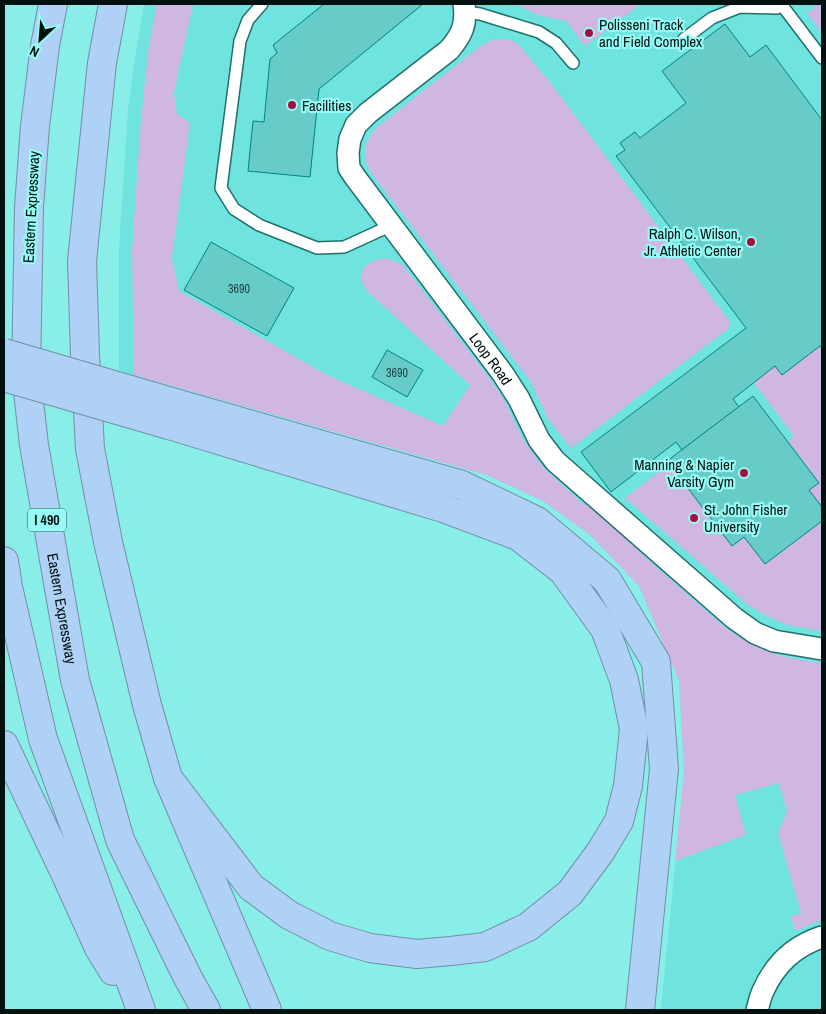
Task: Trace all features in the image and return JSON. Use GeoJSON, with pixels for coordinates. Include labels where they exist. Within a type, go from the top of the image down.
{"type":"FeatureCollection","features":[{"type":"Feature","properties":{"kind":"highway","name":"Eastern Expressway"},"geometry":{"type":"LineString","coordinates":[[53,4],[45,46],[35,126],[29,206],[26,374],[34,446],[75,680],[120,840],[188,978],[206,1010]]}},
{"type":"Feature","properties":{"kind":"highway"},"geometry":{"type":"LineString","coordinates":[[113,4],[102,63],[82,261],[90,449],[108,542],[147,705],[168,778],[267,1010]]}},
{"type":"Feature","properties":{"kind":"highway"},"geometry":{"type":"LineString","coordinates":[[4,353],[168,413],[443,508],[518,536],[563,571],[605,630],[624,680],[634,729],[628,786],[619,821],[602,851],[570,893],[528,928],[485,947],[451,951],[417,954],[370,948],[330,936],[289,915],[251,887],[168,778]]}},
{"type":"Feature","properties":{"kind":"highway"},"geometry":{"type":"LineString","coordinates":[[4,377],[168,413],[462,485],[537,521],[607,580],[656,662],[664,769],[640,1010]]}},
{"type":"Feature","properties":{"kind":"highway"},"geometry":{"type":"LineString","coordinates":[[4,561],[8,587],[42,738],[140,1010]]}},
{"type":"Feature","properties":{"kind":"highway"},"geometry":{"type":"LineString","coordinates":[[4,745],[99,948],[140,1010]]}},
{"type":"Feature","properties":{"kind":"street","name":"Loop Road"},"geometry":{"type":"LineString","coordinates":[[465,8],[464,25],[459,38],[450,50],[368,113],[356,125],[350,139],[348,153],[350,168],[354,177],[503,374],[519,399],[539,440],[555,461],[734,618],[755,633],[774,641],[822,649]]}},
{"type":"Feature","properties":{"kind":"street"},"geometry":{"type":"LineString","coordinates":[[757,1010],[762,992],[773,972],[789,954],[808,942],[822,937]]}},
{"type":"Feature","properties":{"kind":"lane"},"geometry":{"type":"LineString","coordinates":[[262,4],[248,20],[240,41],[221,188],[234,209],[259,225],[317,248],[344,247],[390,226]]}},
{"type":"Feature","properties":{"kind":"lane"},"geometry":{"type":"LineString","coordinates":[[684,38],[712,18],[740,7],[777,8],[781,4],[822,58]]}},
{"type":"Feature","properties":{"kind":"lane"},"geometry":{"type":"LineString","coordinates":[[465,8],[539,32],[556,43],[573,63]]}},
{"type":"Feature","properties":{"kind":"shaded area","name":"St. John Fisher University"},"geometry":{"type":"Polygon","coordinates":[[[144,4],[822,4],[822,1010],[661,1010],[684,772],[679,681],[639,586],[590,535],[543,501],[487,475],[119,371],[119,248],[128,109],[144,4]]]}},
{"type":"Feature","properties":{"kind":"shaded area"},"geometry":{"type":"Polygon","coordinates":[[[157,4],[193,4],[174,93],[177,114],[190,123],[172,258],[179,291],[329,376],[443,426],[470,385],[366,290],[361,280],[363,268],[378,259],[391,260],[402,264],[493,383],[504,400],[524,441],[543,467],[583,504],[591,507],[729,630],[749,643],[775,654],[822,663],[822,920],[795,931],[791,916],[801,913],[778,833],[787,811],[779,783],[735,795],[746,835],[675,861],[684,772],[679,681],[639,586],[590,535],[543,501],[487,475],[134,375],[132,251],[140,132],[148,51],[157,4]]]}},
{"type":"Feature","properties":{"kind":"shaded area","name":"Polisseni Track and Field Complex"},"geometry":{"type":"Polygon","coordinates":[[[516,4],[641,4],[585,46],[566,21],[538,15],[516,4]]]}},
{"type":"Feature","properties":{"kind":"shaded area"},"geometry":{"type":"Polygon","coordinates":[[[822,4],[822,33],[807,13],[822,4]]]}},
{"type":"Feature","properties":{"kind":"shaded area"},"geometry":{"type":"Polygon","coordinates":[[[506,39],[517,43],[549,81],[730,322],[729,328],[571,448],[548,419],[531,382],[371,173],[365,155],[369,139],[376,128],[482,45],[493,40],[506,39]]]}},
{"type":"Feature","properties":{"kind":"shaded area"},"geometry":{"type":"Polygon","coordinates":[[[820,346],[822,348],[822,507],[809,490],[819,482],[788,441],[794,436],[754,383],[775,366],[782,375],[820,346]]]}},
{"type":"Feature","properties":{"kind":"shaded area"},"geometry":{"type":"Polygon","coordinates":[[[669,464],[732,546],[744,537],[765,564],[822,521],[822,631],[787,625],[747,604],[625,498],[669,464]]]}},
{"type":"Feature","properties":{"kind":"building","name":"Facilities"},"geometry":{"type":"Polygon","coordinates":[[[324,4],[423,4],[319,89],[310,177],[248,171],[253,121],[264,122],[270,59],[277,53],[273,45],[324,4]]]}},
{"type":"Feature","properties":{"kind":"building","name":"Ralph C. Wilson, Jr. Athletic Center"},"geometry":{"type":"Polygon","coordinates":[[[725,24],[750,57],[766,45],[822,120],[822,348],[820,346],[782,375],[775,366],[733,399],[739,407],[682,450],[676,442],[611,492],[581,452],[746,328],[616,156],[625,150],[620,143],[635,132],[640,138],[686,103],[662,71],[725,24]]]}},
{"type":"Feature","properties":{"kind":"building"},"geometry":{"type":"Polygon","coordinates":[[[211,242],[294,288],[267,336],[184,290],[211,242]]]}},
{"type":"Feature","properties":{"kind":"building"},"geometry":{"type":"Polygon","coordinates":[[[387,350],[423,370],[407,397],[372,377],[387,350]]]}},
{"type":"Feature","properties":{"kind":"building","name":"Manning & Napier Varsity Gym"},"geometry":{"type":"Polygon","coordinates":[[[753,396],[819,483],[809,490],[822,507],[822,521],[765,564],[744,537],[732,546],[667,461],[753,396]]]}},
{"type":"Feature","properties":{"kind":"place","name":"Polisseni Track and Field Complex"},"geometry":{"type":"Point","coordinates":[589,33]}},
{"type":"Feature","properties":{"kind":"place","name":"Facilities"},"geometry":{"type":"Point","coordinates":[292,105]}},
{"type":"Feature","properties":{"kind":"place","name":"Ralph C. Wilson, Jr. Athletic Center"},"geometry":{"type":"Point","coordinates":[751,242]}},
{"type":"Feature","properties":{"kind":"place","name":"Manning & Napier Varsity Gym"},"geometry":{"type":"Point","coordinates":[744,473]}},
{"type":"Feature","properties":{"kind":"place","name":"St. John Fisher University"},"geometry":{"type":"Point","coordinates":[694,518]}}]}
